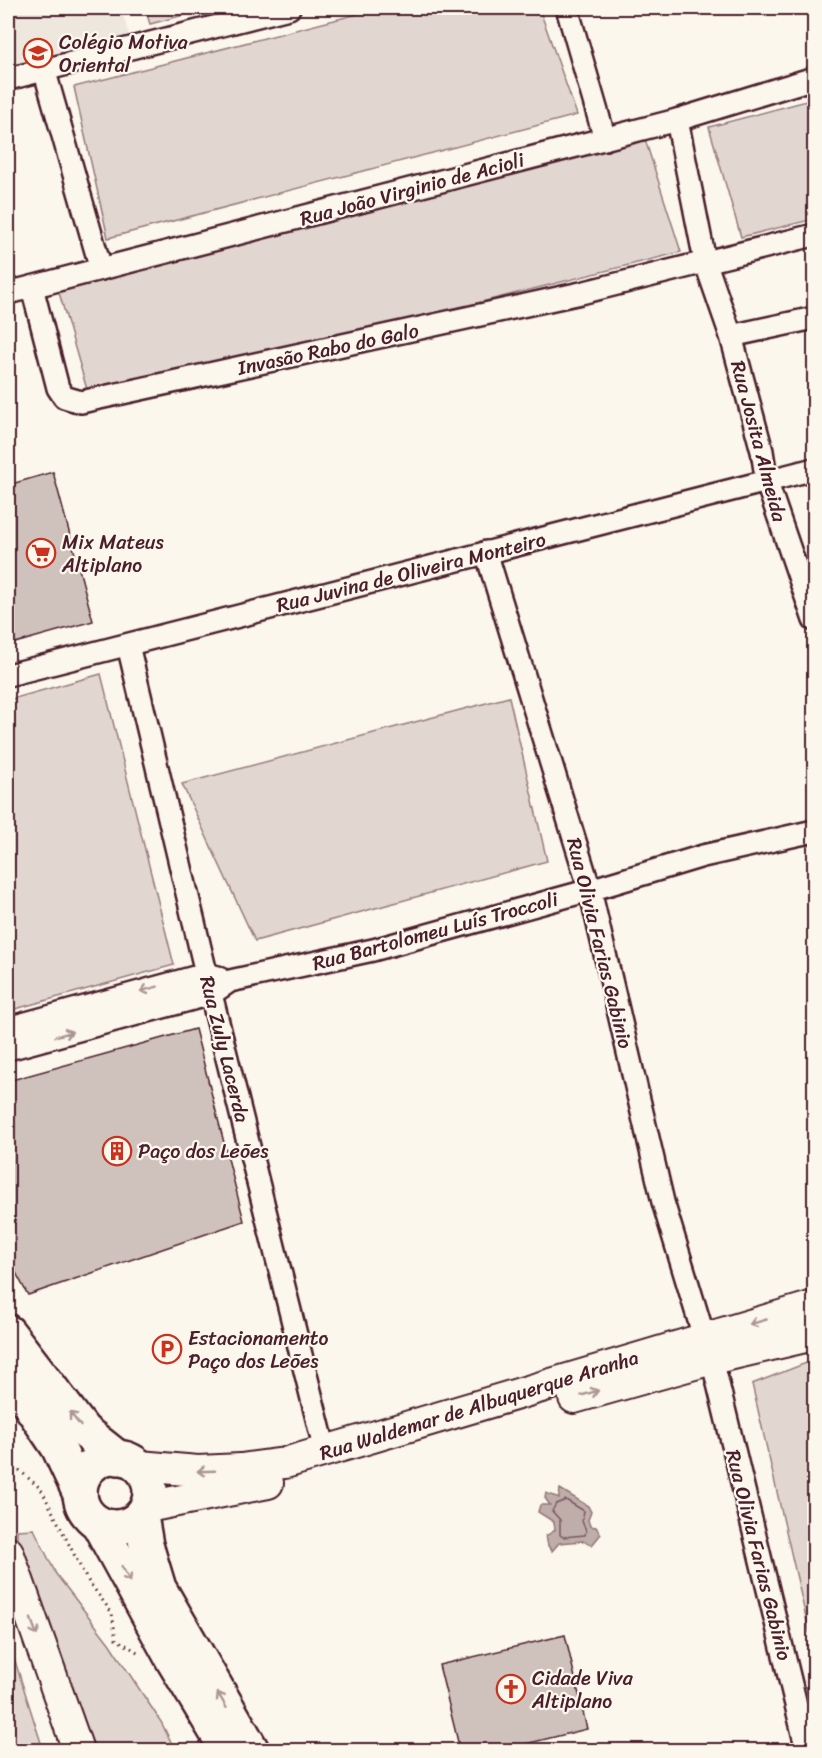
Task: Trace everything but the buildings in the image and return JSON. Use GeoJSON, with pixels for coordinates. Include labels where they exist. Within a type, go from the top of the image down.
{"type":"FeatureCollection","features":[{"type":"Feature","properties":{"kind":"main road"},"geometry":{"type":"LineString","coordinates":[[8,1332],[84,1431],[146,1475],[150,1485],[150,1496],[144,1512],[146,1545],[159,1588],[252,1750]]}},
{"type":"Feature","properties":{"kind":"main road"},"geometry":{"type":"LineString","coordinates":[[8,1373],[58,1447],[89,1516],[109,1527],[121,1527],[132,1523],[144,1512]]}},
{"type":"Feature","properties":{"kind":"main road"},"geometry":{"type":"LineString","coordinates":[[80,1494],[87,1472],[96,1464],[106,1459],[129,1462]]}},
{"type":"Feature","properties":{"kind":"main road"},"geometry":{"type":"LineString","coordinates":[[98,1523],[174,1662],[227,1750]]}},
{"type":"Feature","properties":{"kind":"street"},"geometry":{"type":"LineString","coordinates":[[8,79],[289,8]]}},
{"type":"Feature","properties":{"kind":"street"},"geometry":{"type":"LineString","coordinates":[[567,8],[605,139]]}},
{"type":"Feature","properties":{"kind":"street"},"geometry":{"type":"LineString","coordinates":[[44,69],[101,269]]}},
{"type":"Feature","properties":{"kind":"street","name":"Rua João Virginio de Acioli"},"geometry":{"type":"LineString","coordinates":[[8,293],[677,120],[814,78]]}},
{"type":"Feature","properties":{"kind":"street","name":"Rua Josita Almeida"},"geometry":{"type":"LineString","coordinates":[[677,120],[705,261],[731,336],[762,451],[767,483],[814,621]]}},
{"type":"Feature","properties":{"kind":"street","name":"Invasão Rabo do Galo"},"geometry":{"type":"LineString","coordinates":[[32,287],[58,388],[64,397],[81,402],[581,293],[814,235]]}},
{"type":"Feature","properties":{"kind":"street"},"geometry":{"type":"LineString","coordinates":[[731,336],[814,318]]}},
{"type":"Feature","properties":{"kind":"street","name":"Rua Juvina de Oliveira Monteiro"},"geometry":{"type":"LineString","coordinates":[[8,675],[814,470]]}},
{"type":"Feature","properties":{"kind":"street","name":"Rua Olivia Farias Gabinio"},"geometry":{"type":"LineString","coordinates":[[486,552],[590,891],[663,1202],[708,1348],[807,1750]]}},
{"type":"Feature","properties":{"kind":"street","name":"Rua Zuly Lacerda"},"geometry":{"type":"LineString","coordinates":[[128,645],[208,984],[326,1451]]}},
{"type":"Feature","properties":{"kind":"street","name":"Rua Bartolomeu Luís Troccoli"},"geometry":{"type":"LineString","coordinates":[[208,984],[373,950],[590,891],[703,856],[814,831]]}},
{"type":"Feature","properties":{"kind":"street"},"geometry":{"type":"LineString","coordinates":[[8,1028],[208,984]]}},
{"type":"Feature","properties":{"kind":"street"},"geometry":{"type":"LineString","coordinates":[[8,1049],[208,984]]}},
{"type":"Feature","properties":{"kind":"street","name":"Rua Waldemar de Albuquerque Aranha"},"geometry":{"type":"LineString","coordinates":[[129,1462],[198,1471],[241,1469],[285,1463],[708,1348],[814,1306]]}},
{"type":"Feature","properties":{"kind":"street"},"geometry":{"type":"LineString","coordinates":[[144,1512],[280,1480],[708,1348],[814,1335]]}},
{"type":"Feature","properties":{"kind":"street"},"geometry":{"type":"LineString","coordinates":[[8,1552],[78,1750]]}},
{"type":"Feature","properties":{"kind":"path"},"geometry":{"type":"LineString","coordinates":[[8,1450],[11,1463],[41,1489],[86,1578],[112,1612],[116,1639],[146,1657]]}},
{"type":"Feature","properties":{"kind":"shaded area","name":"Colégio Motiva Oriental"},"geometry":{"type":"Polygon","coordinates":[[[8,8],[121,8],[129,36],[8,69],[8,8]]]}},
{"type":"Feature","properties":{"kind":"shaded area"},"geometry":{"type":"Polygon","coordinates":[[[145,8],[210,8],[150,24],[145,8]]]}},
{"type":"Feature","properties":{"kind":"shaded area"},"geometry":{"type":"Polygon","coordinates":[[[381,8],[539,8],[577,115],[108,238],[74,87],[381,8]]]}},
{"type":"Feature","properties":{"kind":"shaded area"},"geometry":{"type":"Polygon","coordinates":[[[814,99],[814,219],[741,237],[709,127],[814,99]]]}},
{"type":"Feature","properties":{"kind":"shaded area"},"geometry":{"type":"Polygon","coordinates":[[[643,133],[681,252],[90,400],[58,289],[643,133]]]}},
{"type":"Feature","properties":{"kind":"shaded area"},"geometry":{"type":"Polygon","coordinates":[[[101,674],[174,965],[8,1011],[8,700],[101,674]]]}},
{"type":"Feature","properties":{"kind":"shaded area"},"geometry":{"type":"Polygon","coordinates":[[[509,697],[547,861],[255,941],[182,784],[509,697]]]}},
{"type":"Feature","properties":{"kind":"shaded area"},"geometry":{"type":"Polygon","coordinates":[[[814,1360],[814,1652],[752,1384],[814,1360]]]}},
{"type":"Feature","properties":{"kind":"shaded area"},"geometry":{"type":"Polygon","coordinates":[[[34,1529],[56,1574],[109,1643],[161,1722],[175,1750],[86,1750],[18,1582],[17,1530],[34,1529]]]}},
{"type":"Feature","properties":{"kind":"shaded area"},"geometry":{"type":"Polygon","coordinates":[[[8,1639],[42,1746],[44,1750],[8,1750],[8,1639]]]}},
{"type":"Feature","properties":{"kind":"water"},"geometry":{"type":"Polygon","coordinates":[[[560,1489],[588,1506],[591,1512],[588,1520],[590,1526],[596,1527],[601,1534],[592,1545],[583,1541],[559,1543],[552,1551],[548,1546],[546,1536],[555,1530],[554,1522],[538,1512],[540,1505],[550,1505],[545,1498],[546,1493],[559,1498],[560,1489]]]}},
{"type":"Feature","properties":{"kind":"place","name":"Colégio Motiva Oriental"},"geometry":{"type":"Point","coordinates":[38,53]}},
{"type":"Feature","properties":{"kind":"place","name":"Mix Mateus Altiplano"},"geometry":{"type":"Point","coordinates":[41,553]}},
{"type":"Feature","properties":{"kind":"place","name":"Paço dos Leões"},"geometry":{"type":"Point","coordinates":[117,1151]}},
{"type":"Feature","properties":{"kind":"place","name":"Estacionamento Paço dos Leões"},"geometry":{"type":"Point","coordinates":[167,1349]}},
{"type":"Feature","properties":{"kind":"place","name":"Cidade Viva Altiplano"},"geometry":{"type":"Point","coordinates":[511,1689]}}]}
